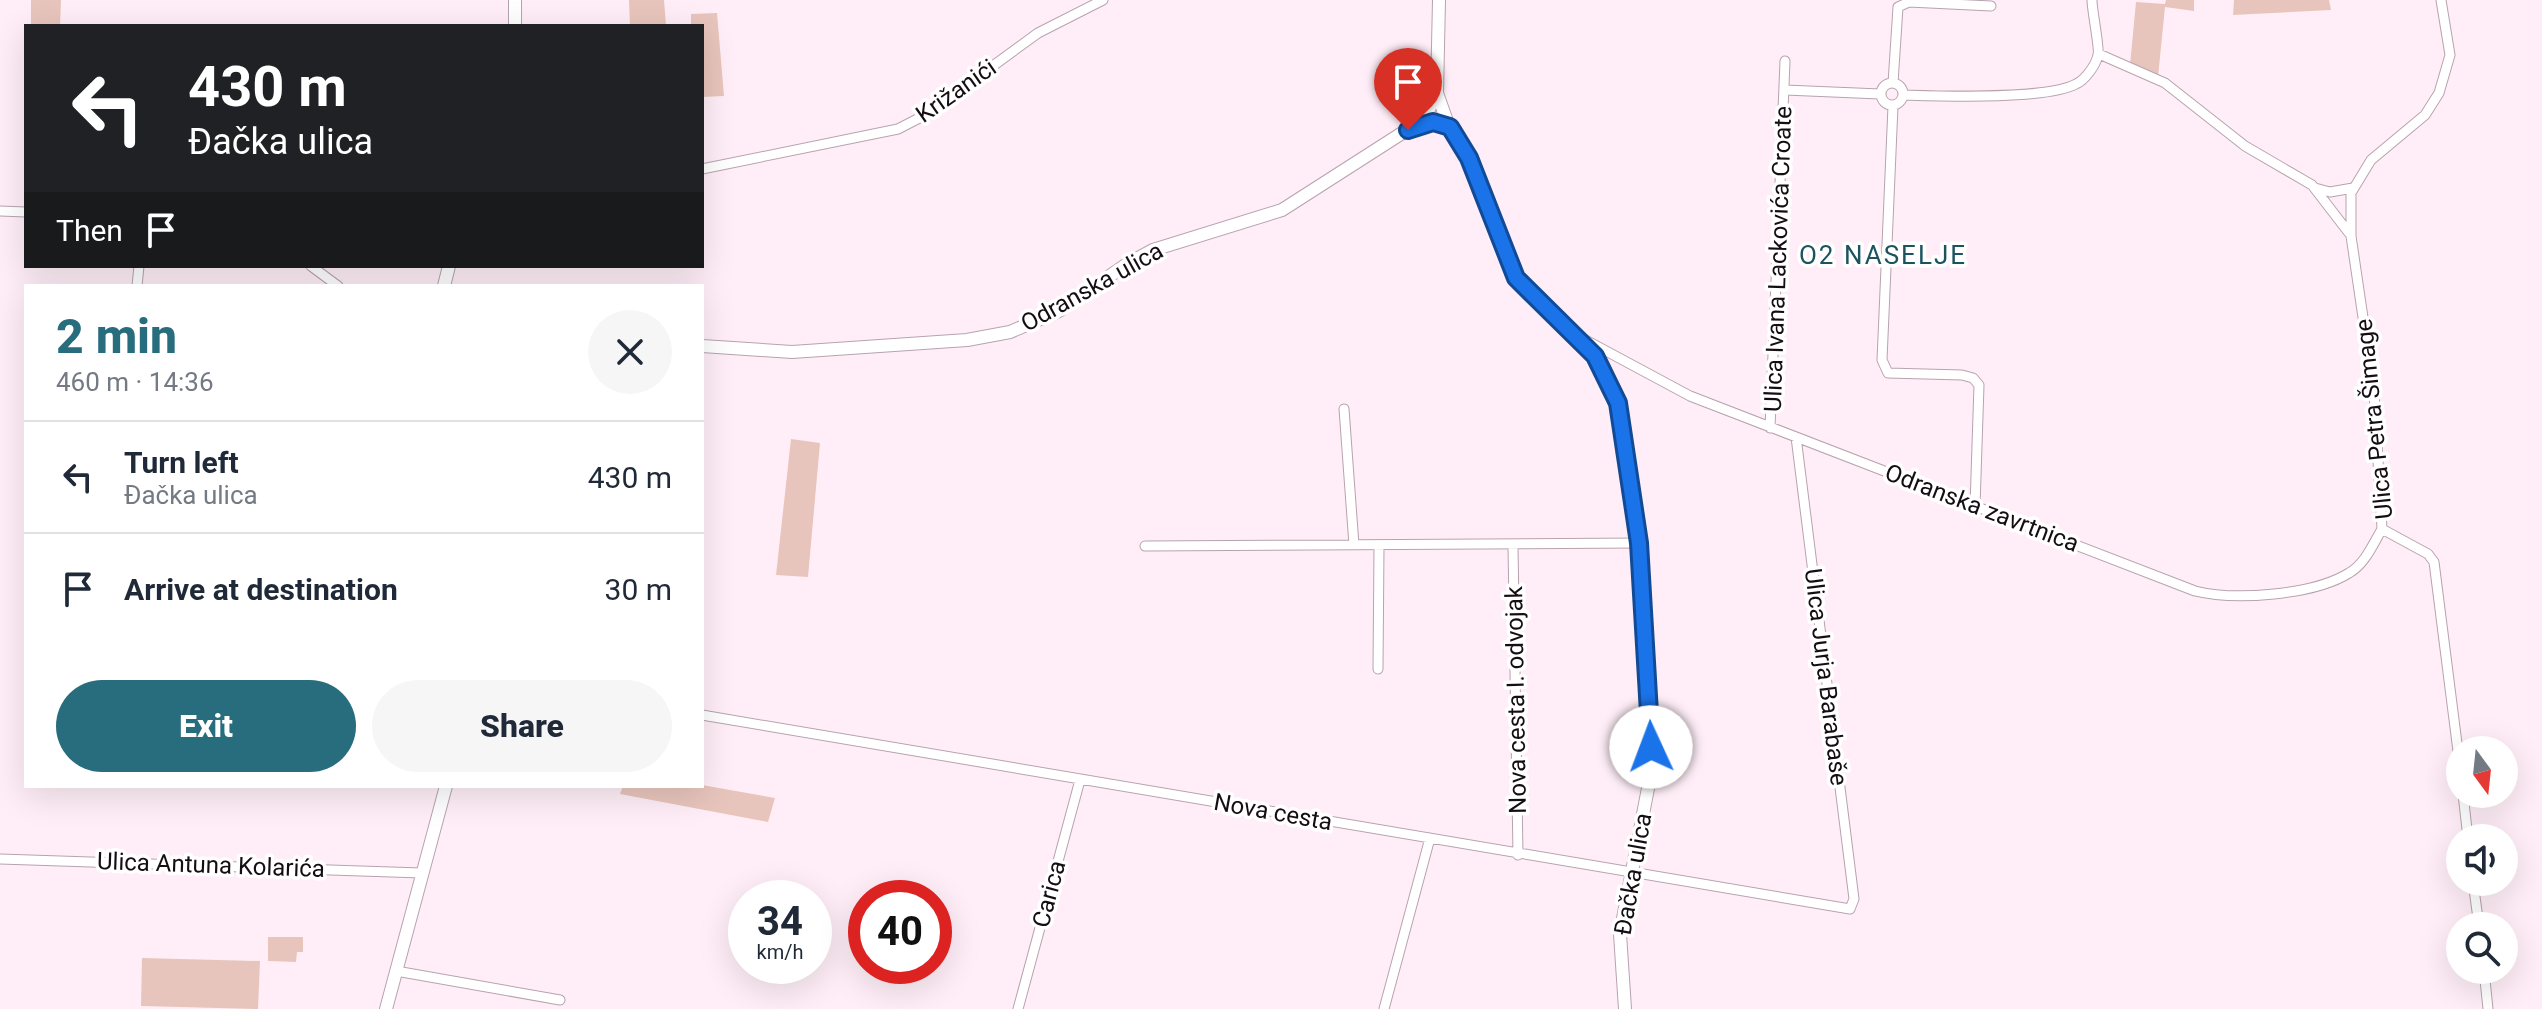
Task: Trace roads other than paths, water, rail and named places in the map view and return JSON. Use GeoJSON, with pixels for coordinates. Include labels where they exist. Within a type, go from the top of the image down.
{"type":"FeatureCollection","features":[{"type":"Feature","properties":{"kind":"street"},"geometry":{"type":"LineString","coordinates":[[515,0],[515,24]]}},
{"type":"Feature","properties":{"kind":"street","name":"Križanići"},"geometry":{"type":"LineString","coordinates":[[704,169],[898,129],[927,114],[1038,33],[1103,0]]}},
{"type":"Feature","properties":{"kind":"street","name":"Odranska ulica"},"geometry":{"type":"LineString","coordinates":[[704,346],[792,352],[967,340],[1018,330],[1059,311],[1127,264],[1153,250],[1282,210],[1419,124],[1437,93],[1439,0]]}},
{"type":"Feature","properties":{"kind":"street"},"geometry":{"type":"LineString","coordinates":[[1975,506],[1979,385],[1973,378],[1962,375],[1888,373],[1882,360],[1893,106],[1904,95],[1975,98],[2000,93],[2051,91],[2076,85],[2087,75],[2099,54],[2092,0]]}},
{"type":"Feature","properties":{"kind":"street"},"geometry":{"type":"LineString","coordinates":[[2315,188],[2330,192],[2353,188],[2371,160],[2425,115],[2439,93],[2450,55],[2441,0]]}},
{"type":"Feature","properties":{"kind":"street"},"geometry":{"type":"LineString","coordinates":[[1893,83],[1898,7],[1909,2],[1991,6]]}},
{"type":"Feature","properties":{"kind":"street"},"geometry":{"type":"LineString","coordinates":[[2099,54],[2165,83],[2257,154],[2301,176],[2315,188],[2351,236]]}},
{"type":"Feature","properties":{"kind":"street","name":"Ulica Ivana Lackovića Croate"},"geometry":{"type":"LineString","coordinates":[[1770,428],[1785,61]]}},
{"type":"Feature","properties":{"kind":"street"},"geometry":{"type":"LineString","coordinates":[[1893,106],[1885,104],[1880,94],[1886,85],[1899,85],[1904,95]]}},
{"type":"Feature","properties":{"kind":"street","name":"Ulica Ivana Lackovića Croate"},"geometry":{"type":"LineString","coordinates":[[1785,90],[1880,94]]}},
{"type":"Feature","properties":{"kind":"street","name":"Đačka ulica"},"geometry":{"type":"LineString","coordinates":[[1437,93],[1448,124],[1469,158],[1516,278],[1547,312],[1577,335],[1610,381],[1625,433],[1639,543],[1651,747],[1649,783],[1620,934],[1625,1009]]}},
{"type":"Feature","properties":{"kind":"street"},"geometry":{"type":"LineString","coordinates":[[1419,124],[1448,124]]}},
{"type":"Feature","properties":{"kind":"street","name":"Ulica Petra Šimage"},"geometry":{"type":"LineString","coordinates":[[2353,188],[2351,236],[2374,392],[2382,529],[2428,554],[2437,571],[2456,736]]}},
{"type":"Feature","properties":{"kind":"street"},"geometry":{"type":"LineString","coordinates":[[0,211],[24,212]]}},
{"type":"Feature","properties":{"kind":"street"},"geometry":{"type":"LineString","coordinates":[[314,268],[335,284]]}},
{"type":"Feature","properties":{"kind":"street","name":"Odranska zavrtnica"},"geometry":{"type":"LineString","coordinates":[[1577,335],[1690,396],[2217,596],[2247,596],[2329,583],[2350,573],[2364,560],[2382,529]]}},
{"type":"Feature","properties":{"kind":"street"},"geometry":{"type":"LineString","coordinates":[[1610,381],[1616,365],[1626,362]]}},
{"type":"Feature","properties":{"kind":"street"},"geometry":{"type":"LineString","coordinates":[[1344,409],[1354,545]]}},
{"type":"Feature","properties":{"kind":"street","name":"Ulica Jurja Barabaše"},"geometry":{"type":"LineString","coordinates":[[1796,437],[1854,899],[1852,908],[1843,909]]}},
{"type":"Feature","properties":{"kind":"street"},"geometry":{"type":"LineString","coordinates":[[1145,546],[1379,547],[1639,543]]}},
{"type":"Feature","properties":{"kind":"street","name":"Nova cesta I. odvojak"},"geometry":{"type":"LineString","coordinates":[[1513,546],[1518,855]]}},
{"type":"Feature","properties":{"kind":"street"},"geometry":{"type":"LineString","coordinates":[[1378,669],[1379,547]]}},
{"type":"Feature","properties":{"kind":"street","name":"Nova cesta"},"geometry":{"type":"LineString","coordinates":[[704,715],[1843,909]]}},
{"type":"Feature","properties":{"kind":"street","name":"Carica"},"geometry":{"type":"LineString","coordinates":[[1018,1009],[1080,780]]}},
{"type":"Feature","properties":{"kind":"street"},"geometry":{"type":"LineString","coordinates":[[386,1009],[445,788]]}},
{"type":"Feature","properties":{"kind":"street"},"geometry":{"type":"LineString","coordinates":[[1384,1009],[1430,838]]}},
{"type":"Feature","properties":{"kind":"street","name":"Ulica Antuna Kolarića"},"geometry":{"type":"LineString","coordinates":[[0,859],[422,873]]}},
{"type":"Feature","properties":{"kind":"street"},"geometry":{"type":"LineString","coordinates":[[396,971],[560,1000]]}},
{"type":"Feature","properties":{"kind":"street"},"geometry":{"type":"LineString","coordinates":[[2485,984],[2488,1009]]}},
{"type":"Feature","properties":{"kind":"district","name":"O2 NASELJE"},"geometry":{"type":"Point","coordinates":[1883,255]}}]}
